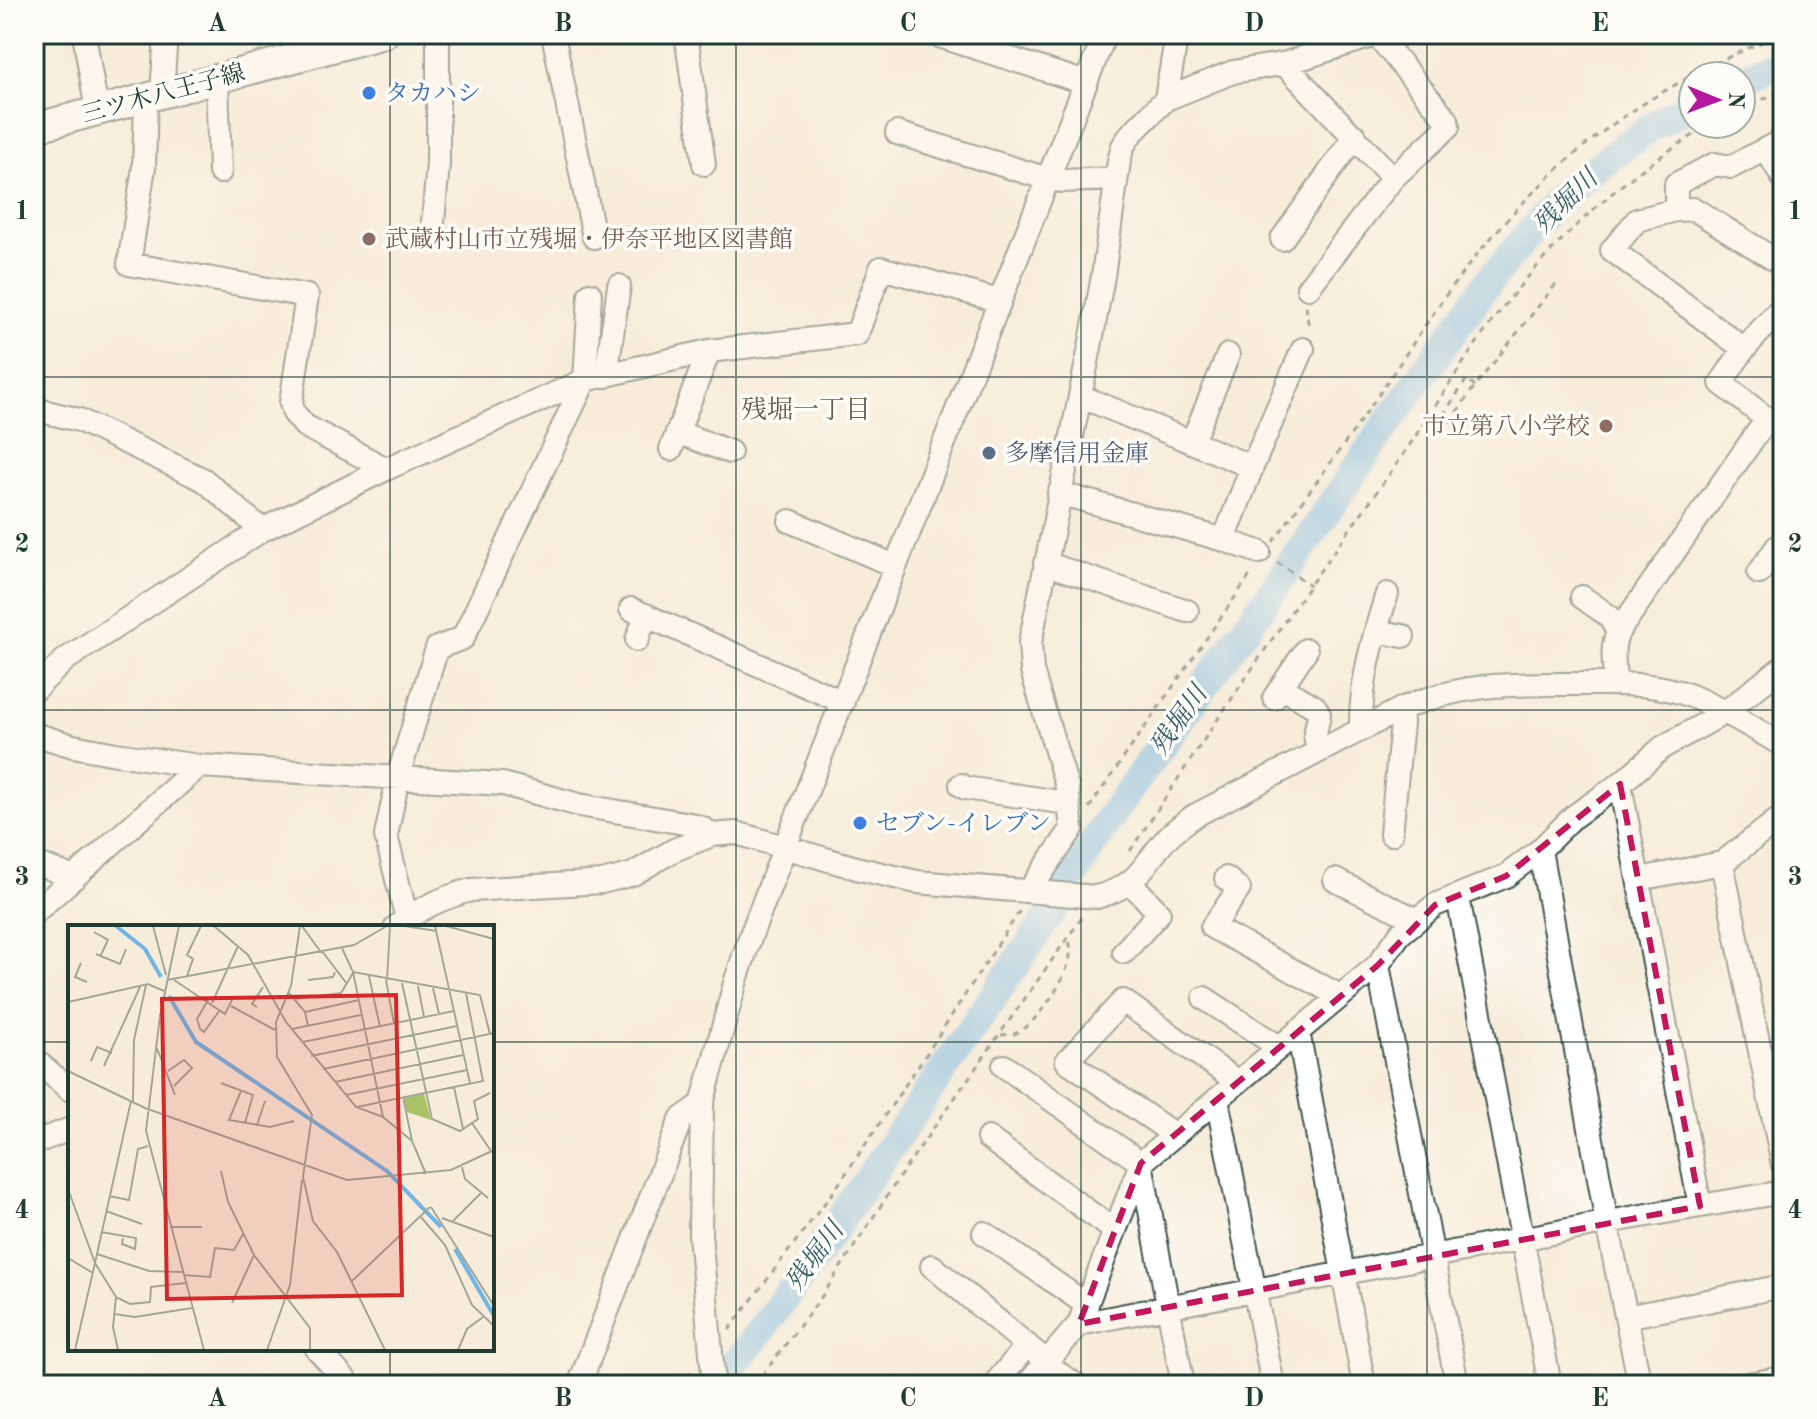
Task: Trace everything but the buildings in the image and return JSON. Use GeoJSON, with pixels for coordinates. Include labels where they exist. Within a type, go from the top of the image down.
{"type":"FeatureCollection","features":[{"type":"Feature","properties":{"kind":"main road","name":"三ツ木八王子線"},"geometry":{"type":"LineString","coordinates":[[34,128],[384,34]]}},
{"type":"Feature","properties":{"kind":"street"},"geometry":{"type":"LineString","coordinates":[[84,34],[97,111]]}},
{"type":"Feature","properties":{"kind":"street"},"geometry":{"type":"LineString","coordinates":[[166,34],[129,264],[307,296],[291,403],[294,413],[305,426],[386,469]]}},
{"type":"Feature","properties":{"kind":"street"},"geometry":{"type":"LineString","coordinates":[[433,222],[438,164],[438,34]]}},
{"type":"Feature","properties":{"kind":"street"},"geometry":{"type":"LineString","coordinates":[[553,34],[594,237]]}},
{"type":"Feature","properties":{"kind":"street"},"geometry":{"type":"LineString","coordinates":[[686,34],[704,164]]}},
{"type":"Feature","properties":{"kind":"street"},"geometry":{"type":"LineString","coordinates":[[933,34],[1086,83]]}},
{"type":"Feature","properties":{"kind":"street"},"geometry":{"type":"LineString","coordinates":[[714,1385],[700,1234],[702,1104],[736,980],[785,847],[1105,34]]}},
{"type":"Feature","properties":{"kind":"street"},"geometry":{"type":"LineString","coordinates":[[1166,99],[1177,34]]}},
{"type":"Feature","properties":{"kind":"street"},"geometry":{"type":"LineString","coordinates":[[1028,897],[1072,829],[1068,794],[1032,671],[1030,643],[1103,276],[1123,146],[1166,99],[1233,72],[1287,63],[1379,34],[1447,120],[1448,127],[1393,178],[1308,288]]}},
{"type":"Feature","properties":{"kind":"street"},"geometry":{"type":"LineString","coordinates":[[1287,63],[1291,71],[1393,178]]}},
{"type":"Feature","properties":{"kind":"street"},"geometry":{"type":"LineString","coordinates":[[217,78],[220,172]]}},
{"type":"Feature","properties":{"kind":"street"},"geometry":{"type":"LineString","coordinates":[[897,133],[1048,179],[1116,179]]}},
{"type":"Feature","properties":{"kind":"street"},"geometry":{"type":"LineString","coordinates":[[1282,239],[1355,136]]}},
{"type":"Feature","properties":{"kind":"street"},"geometry":{"type":"LineString","coordinates":[[1676,210],[1676,184],[1715,164],[1731,167],[1775,144],[1783,178]]}},
{"type":"Feature","properties":{"kind":"street"},"geometry":{"type":"LineString","coordinates":[[1744,349],[1612,250],[1637,220],[1676,210],[1694,209],[1783,265]]}},
{"type":"Feature","properties":{"kind":"street"},"geometry":{"type":"LineString","coordinates":[[34,690],[65,660],[262,530],[386,469],[596,378],[709,351],[857,334],[881,268],[999,301]]}},
{"type":"Feature","properties":{"kind":"street"},"geometry":{"type":"LineString","coordinates":[[619,286],[596,378],[463,638],[437,648],[398,777],[386,836],[402,923],[438,901],[471,890],[602,882],[633,874],[674,850],[712,835],[736,833],[917,882],[1086,908],[1108,894],[1126,872]]}},
{"type":"Feature","properties":{"kind":"street"},"geometry":{"type":"LineString","coordinates":[[590,294],[596,378]]}},
{"type":"Feature","properties":{"kind":"street"},"geometry":{"type":"LineString","coordinates":[[1615,684],[1612,652],[1618,632],[1775,421],[1721,383],[1744,349],[1783,306]]}},
{"type":"Feature","properties":{"kind":"street"},"geometry":{"type":"LineString","coordinates":[[1224,540],[1303,349]]}},
{"type":"Feature","properties":{"kind":"street"},"geometry":{"type":"LineString","coordinates":[[709,351],[674,440],[730,452]]}},
{"type":"Feature","properties":{"kind":"street"},"geometry":{"type":"LineString","coordinates":[[1192,442],[1228,355]]}},
{"type":"Feature","properties":{"kind":"street"},"geometry":{"type":"LineString","coordinates":[[1080,396],[1252,467]]}},
{"type":"Feature","properties":{"kind":"street"},"geometry":{"type":"LineString","coordinates":[[34,409],[79,420],[204,480],[262,530]]}},
{"type":"Feature","properties":{"kind":"street"},"geometry":{"type":"LineString","coordinates":[[1059,493],[1224,540],[1264,555]]}},
{"type":"Feature","properties":{"kind":"street"},"geometry":{"type":"LineString","coordinates":[[790,521],[895,566]]}},
{"type":"Feature","properties":{"kind":"street"},"geometry":{"type":"LineString","coordinates":[[1759,573],[1781,546]]}},
{"type":"Feature","properties":{"kind":"street"},"geometry":{"type":"LineString","coordinates":[[1045,563],[1187,611]]}},
{"type":"Feature","properties":{"kind":"street"},"geometry":{"type":"LineString","coordinates":[[1361,729],[1361,706],[1387,594]]}},
{"type":"Feature","properties":{"kind":"street"},"geometry":{"type":"LineString","coordinates":[[1582,597],[1610,617],[1618,632]]}},
{"type":"Feature","properties":{"kind":"street"},"geometry":{"type":"LineString","coordinates":[[637,640],[639,612],[843,702]]}},
{"type":"Feature","properties":{"kind":"street"},"geometry":{"type":"LineString","coordinates":[[1376,631],[1403,636]]}},
{"type":"Feature","properties":{"kind":"street"},"geometry":{"type":"LineString","coordinates":[[1306,650],[1278,692],[1315,707],[1319,714],[1315,735],[1318,751]]}},
{"type":"Feature","properties":{"kind":"street"},"geometry":{"type":"LineString","coordinates":[[1027,1385],[1083,1314],[1141,1163],[1378,965],[1400,934],[1435,905],[1506,876],[1540,850],[1573,817],[1620,784],[1663,747],[1724,713],[1783,667]]}},
{"type":"Feature","properties":{"kind":"street"},"geometry":{"type":"LineString","coordinates":[[1126,872],[1138,876],[1167,838],[1194,816],[1401,709],[1452,691],[1504,684],[1641,685],[1690,696],[1783,745]]}},
{"type":"Feature","properties":{"kind":"street"},"geometry":{"type":"LineString","coordinates":[[1391,834],[1401,709]]}},
{"type":"Feature","properties":{"kind":"street"},"geometry":{"type":"LineString","coordinates":[[34,734],[73,746],[199,766],[503,784],[579,805],[690,824],[712,835]]}},
{"type":"Feature","properties":{"kind":"street"},"geometry":{"type":"LineString","coordinates":[[34,913],[199,766]]}},
{"type":"Feature","properties":{"kind":"street"},"geometry":{"type":"LineString","coordinates":[[1620,784],[1700,1206]]}},
{"type":"Feature","properties":{"kind":"street"},"geometry":{"type":"LineString","coordinates":[[961,785],[1060,802],[1068,794]]}},
{"type":"Feature","properties":{"kind":"street"},"geometry":{"type":"LineString","coordinates":[[1639,879],[1722,863],[1783,816]]}},
{"type":"Feature","properties":{"kind":"street"},"geometry":{"type":"LineString","coordinates":[[1540,850],[1607,1223],[1640,1385]]}},
{"type":"Feature","properties":{"kind":"street"},"geometry":{"type":"LineString","coordinates":[[34,862],[74,878]]}},
{"type":"Feature","properties":{"kind":"street"},"geometry":{"type":"LineString","coordinates":[[1722,863],[1783,1165]]}},
{"type":"Feature","properties":{"kind":"street"},"geometry":{"type":"LineString","coordinates":[[1124,952],[1159,913],[1126,872]]}},
{"type":"Feature","properties":{"kind":"street"},"geometry":{"type":"LineString","coordinates":[[1226,878],[1239,889],[1212,927],[1340,996]]}},
{"type":"Feature","properties":{"kind":"street"},"geometry":{"type":"LineString","coordinates":[[1335,880],[1417,920]]}},
{"type":"Feature","properties":{"kind":"street"},"geometry":{"type":"LineString","coordinates":[[1458,897],[1550,1385]]}},
{"type":"Feature","properties":{"kind":"street"},"geometry":{"type":"LineString","coordinates":[[1378,965],[1457,1385]]}},
{"type":"Feature","properties":{"kind":"street"},"geometry":{"type":"LineString","coordinates":[[1204,998],[1279,1047]]}},
{"type":"Feature","properties":{"kind":"street"},"geometry":{"type":"LineString","coordinates":[[1175,1135],[1067,1061],[1123,1001],[1238,1082]]}},
{"type":"Feature","properties":{"kind":"street"},"geometry":{"type":"LineString","coordinates":[[1298,1031],[1364,1385]]}},
{"type":"Feature","properties":{"kind":"street"},"geometry":{"type":"LineString","coordinates":[[34,1059],[68,1088]]}},
{"type":"Feature","properties":{"kind":"street"},"geometry":{"type":"LineString","coordinates":[[1004,1066],[1141,1163],[1183,1385]]}},
{"type":"Feature","properties":{"kind":"street"},"geometry":{"type":"LineString","coordinates":[[1217,1099],[1273,1385]]}},
{"type":"Feature","properties":{"kind":"street"},"geometry":{"type":"LineString","coordinates":[[579,1385],[681,1119],[702,1104]]}},
{"type":"Feature","properties":{"kind":"street"},"geometry":{"type":"LineString","coordinates":[[34,1143],[68,1130]]}},
{"type":"Feature","properties":{"kind":"street"},"geometry":{"type":"LineString","coordinates":[[988,1138],[1115,1231]]}},
{"type":"Feature","properties":{"kind":"street"},"geometry":{"type":"LineString","coordinates":[[984,1233],[1083,1314],[1169,1307],[1783,1192]]}},
{"type":"Feature","properties":{"kind":"street"},"geometry":{"type":"LineString","coordinates":[[932,1266],[1076,1385]]}},
{"type":"Feature","properties":{"kind":"street"},"geometry":{"type":"LineString","coordinates":[[1626,1317],[1783,1286]]}},
{"type":"Feature","properties":{"kind":"street"},"geometry":{"type":"LineString","coordinates":[[994,1385],[1027,1345]]}},
{"type":"Feature","properties":{"kind":"street"},"geometry":{"type":"LineString","coordinates":[[319,1351],[350,1385]]}},
{"type":"Feature","properties":{"kind":"street"},"geometry":{"type":"LineString","coordinates":[[1741,1385],[1783,1378]]}},
{"type":"Feature","properties":{"kind":"path"},"geometry":{"type":"LineString","coordinates":[[1072,829],[1455,282],[1516,212],[1592,140],[1642,106],[1697,73],[1781,34]]}},
{"type":"Feature","properties":{"kind":"path"},"geometry":{"type":"LineString","coordinates":[[1757,102],[1783,90]]}},
{"type":"Feature","properties":{"kind":"path"},"geometry":{"type":"LineString","coordinates":[[1126,872],[1228,703],[1509,299],[1544,257],[1598,205],[1686,140]]}},
{"type":"Feature","properties":{"kind":"path"},"geometry":{"type":"LineString","coordinates":[[1475,386],[1467,379],[1441,418],[1447,426],[1557,283]]}},
{"type":"Feature","properties":{"kind":"path"},"geometry":{"type":"LineString","coordinates":[[1303,349],[1309,334],[1305,298],[1308,288]]}},
{"type":"Feature","properties":{"kind":"path"},"geometry":{"type":"LineString","coordinates":[[1439,402],[1448,408]]}},
{"type":"Feature","properties":{"kind":"path"},"geometry":{"type":"LineString","coordinates":[[1264,555],[1310,585]]}},
{"type":"Feature","properties":{"kind":"path"},"geometry":{"type":"LineString","coordinates":[[729,1329],[836,1188],[1028,897]]}},
{"type":"Feature","properties":{"kind":"path"},"geometry":{"type":"LineString","coordinates":[[755,1385],[820,1299],[904,1170],[1086,908]]}},
{"type":"Feature","properties":{"kind":"path"},"geometry":{"type":"LineString","coordinates":[[999,1035],[1015,1034],[1025,1028],[1051,996],[1065,975],[1071,951],[1067,937]]}},
{"type":"Feature","properties":{"kind":"path"},"geometry":{"type":"LineString","coordinates":[[679,1385],[690,1372]]}},
{"type":"Feature","properties":{"kind":"highlighted area"},"geometry":{"type":"Polygon","coordinates":[[[1620,784],[1700,1206],[1079,1324],[1141,1163],[1378,965],[1435,905],[1506,876],[1620,784]]]}},
{"type":"Feature","properties":{"kind":"waterway","name":"残堀川"},"geometry":{"type":"LineString","coordinates":[[1757,73],[1783,62]]}},
{"type":"Feature","properties":{"kind":"waterway","name":"残堀川"},"geometry":{"type":"LineString","coordinates":[[716,1385],[752,1343],[812,1261],[1051,913],[1107,821],[1489,281],[1555,202],[1583,177],[1654,125],[1677,112]]}},
{"type":"Feature","properties":{"kind":"place","name":"タカハシ"},"geometry":{"type":"Point","coordinates":[369,93]}},
{"type":"Feature","properties":{"kind":"place","name":"武蔵村山市立残堀・伊奈平地区図書館"},"geometry":{"type":"Point","coordinates":[369,239]}},
{"type":"Feature","properties":{"kind":"place","name":"市立第八小学校"},"geometry":{"type":"Point","coordinates":[1606,426]}},
{"type":"Feature","properties":{"kind":"place","name":"多摩信用金庫"},"geometry":{"type":"Point","coordinates":[989,453]}},
{"type":"Feature","properties":{"kind":"place","name":"セブン-イレブン"},"geometry":{"type":"Point","coordinates":[860,823]}},
{"type":"Feature","properties":{"kind":"district","name":"残堀一丁目"},"geometry":{"type":"Point","coordinates":[806,409]}}]}
